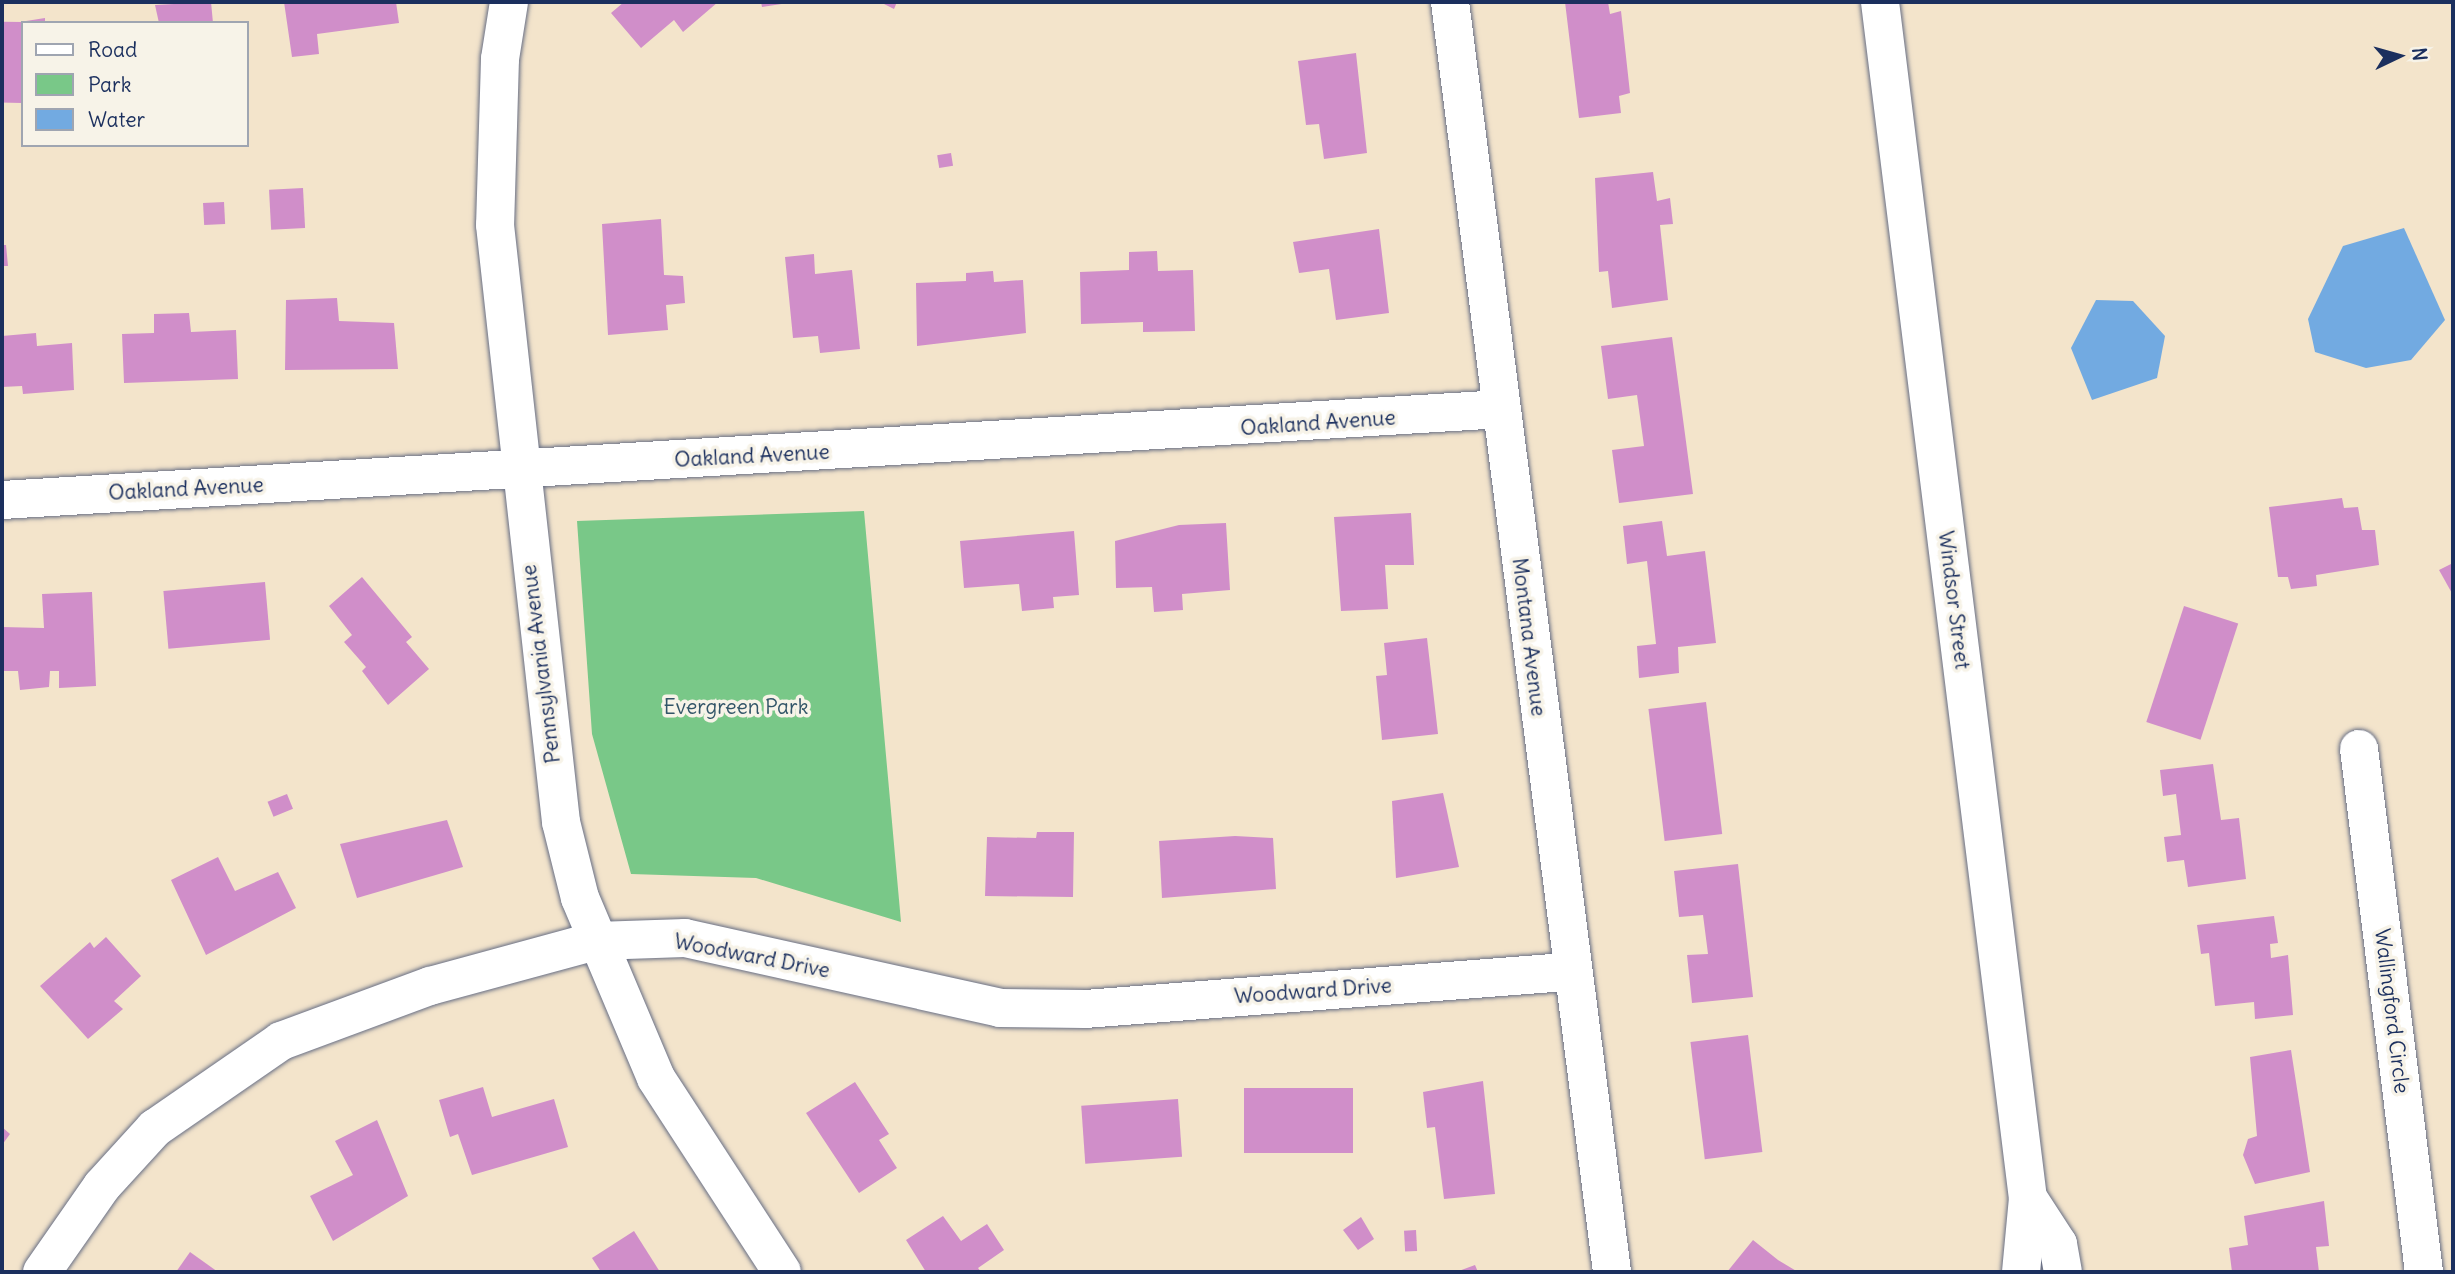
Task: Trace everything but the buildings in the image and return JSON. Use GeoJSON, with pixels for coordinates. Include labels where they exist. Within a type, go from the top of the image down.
{"type":"FeatureCollection","features":[{"type":"Feature","properties":{"kind":"street","name":"Pennsylvania Avenue"},"geometry":{"type":"LineString","coordinates":[[509,2],[494,176],[518,469],[561,822],[596,941],[656,1077],[782,1272]]}},
{"type":"Feature","properties":{"kind":"street","name":"Montana Avenue"},"geometry":{"type":"LineString","coordinates":[[1450,2],[1570,972],[1612,1272]]}},
{"type":"Feature","properties":{"kind":"street","name":"Windsor Street"},"geometry":{"type":"LineString","coordinates":[[1880,2],[2028,1198],[2021,1272]]}},
{"type":"Feature","properties":{"kind":"street","name":"Oakland Avenue"},"geometry":{"type":"LineString","coordinates":[[2,500],[1501,409]]}},
{"type":"Feature","properties":{"kind":"street","name":"Wallingford Circle"},"geometry":{"type":"LineString","coordinates":[[2359,749],[2424,1272]]}},
{"type":"Feature","properties":{"kind":"street","name":"Woodward Drive"},"geometry":{"type":"LineString","coordinates":[[42,1272],[102,1186],[155,1128],[281,1041],[430,986],[596,941],[685,938],[1000,1008],[1085,1009],[1570,972]]}},
{"type":"Feature","properties":{"kind":"street","name":"Windsor Street"},"geometry":{"type":"LineString","coordinates":[[2028,1198],[2058,1244],[2063,1272]]}},
{"type":"Feature","properties":{"kind":"green space","name":"Evergreen Park"},"geometry":{"type":"Polygon","coordinates":[[[864,511],[901,922],[756,878],[631,874],[592,734],[577,521],[864,511]]]}},
{"type":"Feature","properties":{"kind":"water"},"geometry":{"type":"Polygon","coordinates":[[[2404,228],[2445,320],[2411,360],[2366,368],[2315,352],[2308,319],[2343,246],[2404,228]]]}},
{"type":"Feature","properties":{"kind":"water"},"geometry":{"type":"Polygon","coordinates":[[[2096,300],[2133,301],[2165,336],[2157,378],[2092,400],[2071,348],[2096,300]]]}}]}
